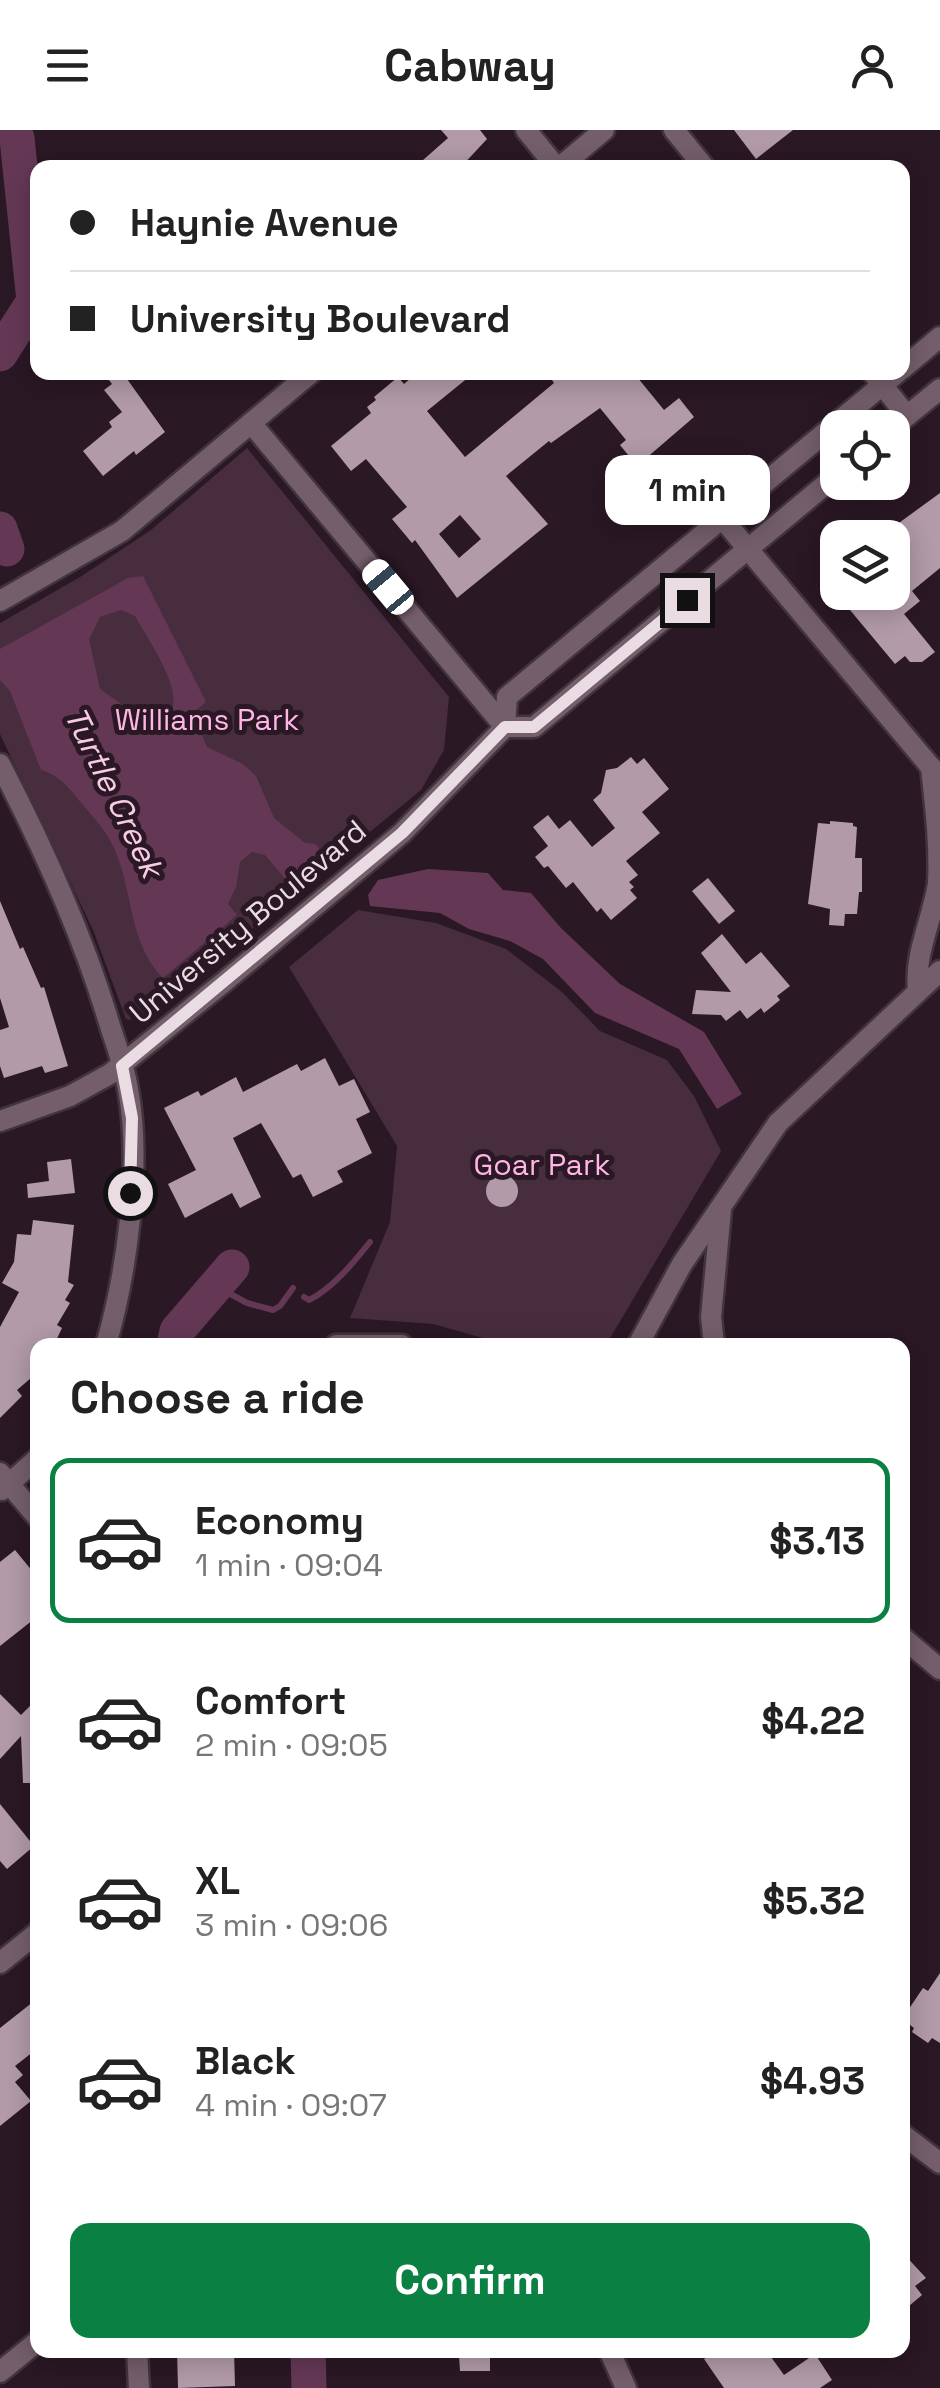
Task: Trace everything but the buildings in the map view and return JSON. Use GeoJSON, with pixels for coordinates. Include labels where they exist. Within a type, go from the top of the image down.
{"type":"FeatureCollection","features":[{"type":"Feature","properties":{"kind":"street"},"geometry":{"type":"LineString","coordinates":[[526,130],[551,160]]}},
{"type":"Feature","properties":{"kind":"street"},"geometry":{"type":"LineString","coordinates":[[568,160],[604,130]]}},
{"type":"Feature","properties":{"kind":"street"},"geometry":{"type":"LineString","coordinates":[[674,130],[698,160]]}},
{"type":"Feature","properties":{"kind":"street","name":"University Boulevard"},"geometry":{"type":"LineString","coordinates":[[910,360],[940,338]]}},
{"type":"Feature","properties":{"kind":"street"},"geometry":{"type":"LineString","coordinates":[[0,601],[122,531],[303,380]]}},
{"type":"Feature","properties":{"kind":"street","name":"University Boulevard"},"geometry":{"type":"LineString","coordinates":[[0,1121],[70,1096],[122,1066],[402,833],[505,727],[507,697],[883,380]]}},
{"type":"Feature","properties":{"kind":"street"},"geometry":{"type":"LineString","coordinates":[[890,380],[897,410]]}},
{"type":"Feature","properties":{"kind":"street"},"geometry":{"type":"LineString","coordinates":[[910,414],[940,388]]}},
{"type":"Feature","properties":{"kind":"street"},"geometry":{"type":"LineString","coordinates":[[252,423],[505,727]]}},
{"type":"Feature","properties":{"kind":"street","name":"University Boulevard"},"geometry":{"type":"LineString","coordinates":[[505,727],[534,727],[820,489]]}},
{"type":"Feature","properties":{"kind":"street"},"geometry":{"type":"LineString","coordinates":[[722,518],[935,773],[938,879],[916,971],[918,989]]}},
{"type":"Feature","properties":{"kind":"street"},"geometry":{"type":"LineString","coordinates":[[0,764],[41,844],[92,966],[122,1066],[132,1118],[121,1288],[108,1338]]}},
{"type":"Feature","properties":{"kind":"street"},"geometry":{"type":"LineString","coordinates":[[642,1338],[682,1264],[778,1123],[940,971]]}},
{"type":"Feature","properties":{"kind":"street"},"geometry":{"type":"LineString","coordinates":[[713,1338],[711,1318],[721,1208]]}},
{"type":"Feature","properties":{"kind":"street"},"geometry":{"type":"LineString","coordinates":[[30,1463],[3,1482],[30,1510]]}},
{"type":"Feature","properties":{"kind":"street"},"geometry":{"type":"LineString","coordinates":[[910,1643],[940,1668]]}},
{"type":"Feature","properties":{"kind":"street"},"geometry":{"type":"LineString","coordinates":[[0,1963],[30,1939]]}},
{"type":"Feature","properties":{"kind":"street"},"geometry":{"type":"LineString","coordinates":[[910,2140],[940,2163]]}},
{"type":"Feature","properties":{"kind":"street"},"geometry":{"type":"LineString","coordinates":[[0,2372],[30,2348]]}},
{"type":"Feature","properties":{"kind":"street"},"geometry":{"type":"LineString","coordinates":[[138,2358],[139,2388]]}},
{"type":"Feature","properties":{"kind":"street"},"geometry":{"type":"LineString","coordinates":[[612,2358],[626,2388]]}},
{"type":"Feature","properties":{"kind":"green space","name":"Williams Park"},"geometry":{"type":"Polygon","coordinates":[[[247,448],[449,697],[444,750],[421,790],[140,1021],[126,1019],[93,930],[0,734],[0,623],[151,530],[247,448]]]}},
{"type":"Feature","properties":{"kind":"green space","name":"Goar Park"},"geometry":{"type":"Polygon","coordinates":[[[358,910],[436,923],[506,949],[562,992],[600,1031],[667,1060],[694,1096],[721,1151],[610,1338],[483,1338],[433,1324],[350,1318],[390,1222],[397,1146],[289,967],[358,910]]]}},
{"type":"Feature","properties":{"kind":"water"},"geometry":{"type":"Polygon","coordinates":[[[143,576],[206,702],[193,713],[207,747],[243,764],[256,776],[274,818],[305,843],[316,844],[325,860],[288,882],[265,855],[252,852],[240,862],[236,887],[228,904],[237,915],[163,978],[138,936],[122,871],[110,841],[69,788],[41,770],[10,691],[0,680],[0,649],[128,578],[143,576]],[[121,610],[100,617],[89,639],[100,689],[137,715],[165,719],[172,710],[171,684],[135,616],[121,610]]]}},
{"type":"Feature","properties":{"kind":"water"},"geometry":{"type":"Polygon","coordinates":[[[428,869],[488,873],[503,890],[531,893],[561,928],[620,984],[704,1032],[742,1094],[717,1109],[679,1049],[595,1013],[543,959],[510,941],[469,929],[440,913],[370,906],[368,895],[378,880],[428,869]]]}},
{"type":"Feature","properties":{"kind":"waterway","name":"Turtle Creek"},"geometry":{"type":"LineString","coordinates":[[11,130],[17,138],[30,263]]}},
{"type":"Feature","properties":{"kind":"waterway","name":"Turtle Creek"},"geometry":{"type":"LineString","coordinates":[[0,354],[30,307]]}},
{"type":"Feature","properties":{"kind":"waterway","name":"Turtle Creek"},"geometry":{"type":"LineString","coordinates":[[0,529],[7,549]]}},
{"type":"Feature","properties":{"kind":"waterway"},"geometry":{"type":"LineString","coordinates":[[304,1297],[309,1300],[326,1289],[370,1242]]}},
{"type":"Feature","properties":{"kind":"waterway","name":"Turtle Creek"},"geometry":{"type":"LineString","coordinates":[[176,1338],[177,1331],[232,1267]]}},
{"type":"Feature","properties":{"kind":"waterway"},"geometry":{"type":"LineString","coordinates":[[216,1286],[247,1303],[273,1310],[293,1288]]}},
{"type":"Feature","properties":{"kind":"waterway","name":"Turtle Creek"},"geometry":{"type":"LineString","coordinates":[[308,2358],[309,2388]]}},
{"type":"Feature","properties":{"kind":"route"},"geometry":{"type":"LineString","coordinates":[[130,1193],[132,1118],[122,1066],[402,833],[505,727],[534,727],[687,600]]}}]}
